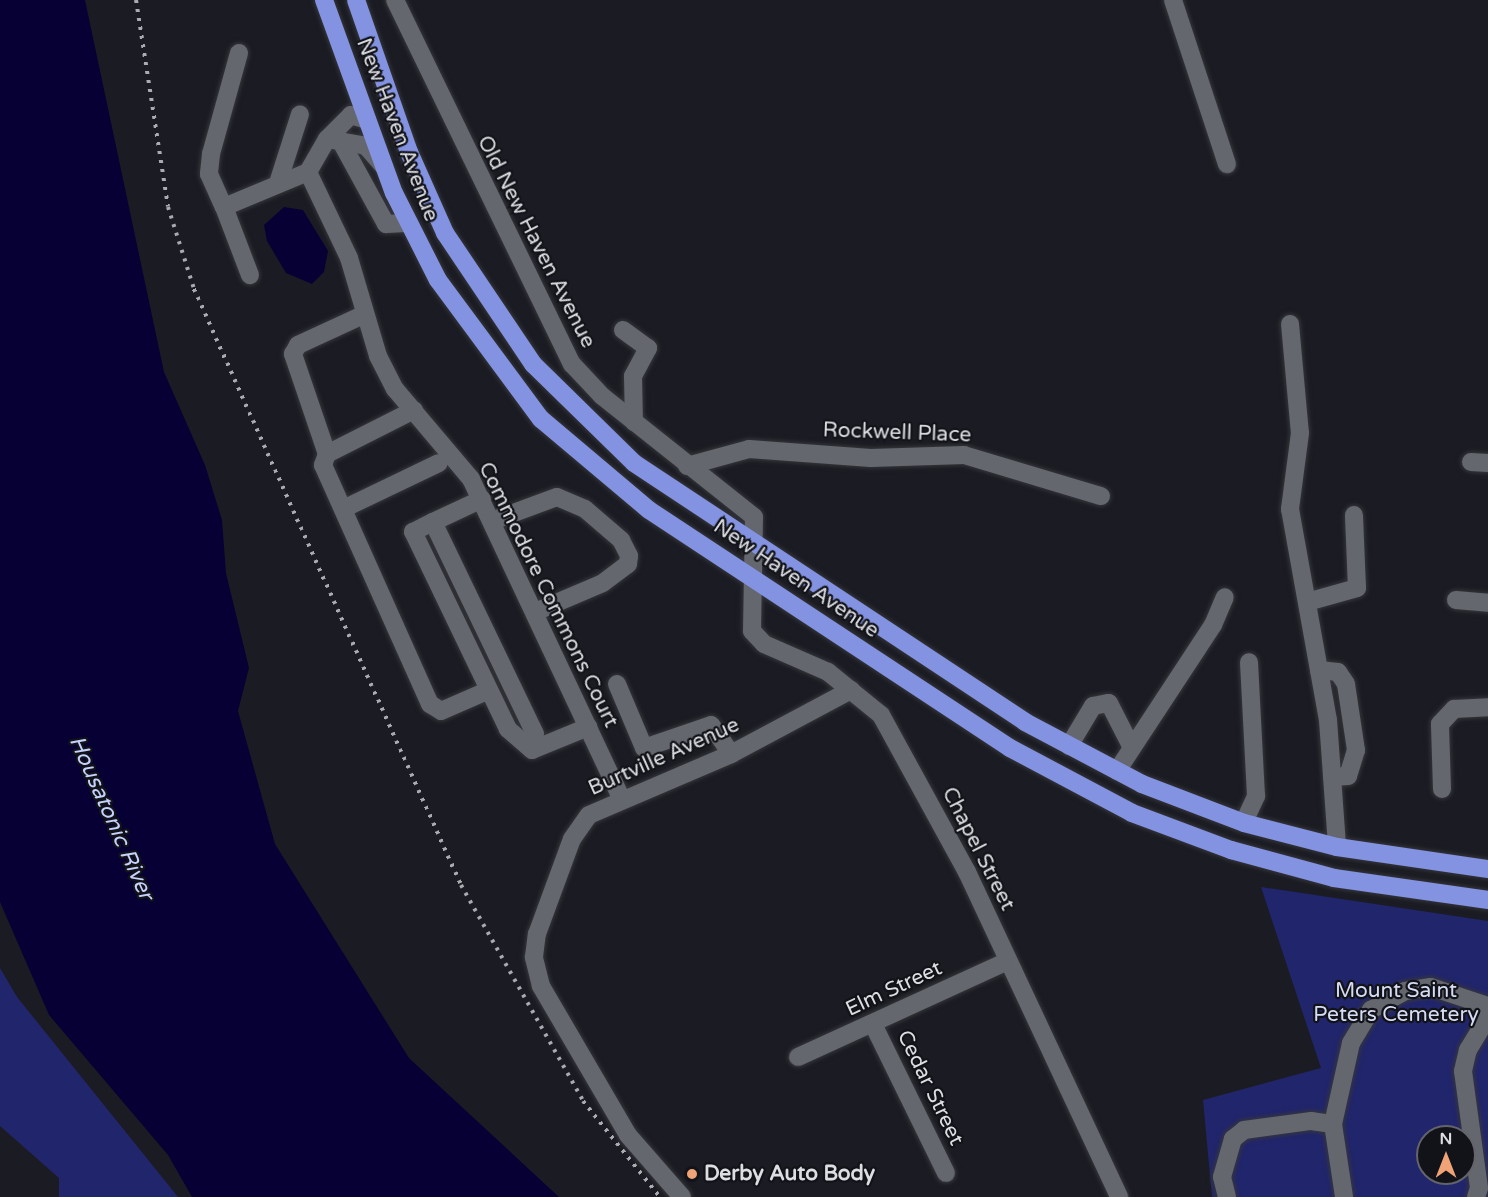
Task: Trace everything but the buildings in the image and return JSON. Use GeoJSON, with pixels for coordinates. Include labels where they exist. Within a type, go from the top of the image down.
{"type":"FeatureCollection","features":[{"type":"Feature","properties":{"kind":"highway","name":"New Haven Avenue"},"geometry":{"type":"LineString","coordinates":[[324,0],[407,223],[468,327],[541,418],[649,510],[1010,748],[1132,813],[1232,850],[1334,878],[1488,900]]}},
{"type":"Feature","properties":{"kind":"highway","name":"New Haven Avenue"},"geometry":{"type":"LineString","coordinates":[[356,0],[395,113],[445,233],[533,364],[634,463],[757,547],[1069,746],[1117,771],[1244,822],[1337,847],[1488,869]]}},
{"type":"Feature","properties":{"kind":"highway"},"geometry":{"type":"LineString","coordinates":[[367,120],[395,113]]}},
{"type":"Feature","properties":{"kind":"street","name":"Old New Haven Avenue"},"geometry":{"type":"LineString","coordinates":[[395,0],[551,332],[572,364],[634,422],[754,517],[757,547],[754,578]]}},
{"type":"Feature","properties":{"kind":"street"},"geometry":{"type":"LineString","coordinates":[[1173,0],[1227,164]]}},
{"type":"Feature","properties":{"kind":"street"},"geometry":{"type":"LineString","coordinates":[[239,53],[210,154],[209,174],[250,275]]}},
{"type":"Feature","properties":{"kind":"street"},"geometry":{"type":"LineString","coordinates":[[278,183],[300,114]]}},
{"type":"Feature","properties":{"kind":"street"},"geometry":{"type":"LineString","coordinates":[[224,207],[308,172],[351,115],[367,120]]}},
{"type":"Feature","properties":{"kind":"street"},"geometry":{"type":"LineString","coordinates":[[334,139],[366,146],[385,169]]}},
{"type":"Feature","properties":{"kind":"street"},"geometry":{"type":"LineString","coordinates":[[334,139],[386,224],[407,223]]}},
{"type":"Feature","properties":{"kind":"street","name":"Commodore Commons Court"},"geometry":{"type":"LineString","coordinates":[[308,172],[349,258],[378,356],[414,410],[471,478],[621,798]]}},
{"type":"Feature","properties":{"kind":"street"},"geometry":{"type":"LineString","coordinates":[[365,314],[298,345],[293,354],[327,454],[323,465],[434,709],[489,690]]}},
{"type":"Feature","properties":{"kind":"street"},"geometry":{"type":"LineString","coordinates":[[1290,324],[1300,433],[1290,509],[1319,670],[1332,777],[1337,847]]}},
{"type":"Feature","properties":{"kind":"street"},"geometry":{"type":"LineString","coordinates":[[622,330],[648,348],[633,376],[634,422]]}},
{"type":"Feature","properties":{"kind":"street"},"geometry":{"type":"LineString","coordinates":[[327,454],[414,410]]}},
{"type":"Feature","properties":{"kind":"street","name":"Rockwell Place"},"geometry":{"type":"LineString","coordinates":[[687,466],[749,449],[871,458],[964,454],[1101,496]]}},
{"type":"Feature","properties":{"kind":"street"},"geometry":{"type":"LineString","coordinates":[[343,509],[439,463]]}},
{"type":"Feature","properties":{"kind":"street"},"geometry":{"type":"LineString","coordinates":[[492,521],[557,496],[585,509],[621,540],[629,556],[628,564],[603,583],[535,612]]}},
{"type":"Feature","properties":{"kind":"street"},"geometry":{"type":"LineString","coordinates":[[482,499],[413,532],[508,729],[532,750]]}},
{"type":"Feature","properties":{"kind":"street"},"geometry":{"type":"LineString","coordinates":[[1307,602],[1357,588],[1354,515]]}},
{"type":"Feature","properties":{"kind":"street"},"geometry":{"type":"LineString","coordinates":[[433,522],[535,734],[532,750]]}},
{"type":"Feature","properties":{"kind":"street","name":"Chapel Street"},"geometry":{"type":"LineString","coordinates":[[754,578],[749,622],[758,638],[815,664],[881,715],[967,872],[1119,1197]]}},
{"type":"Feature","properties":{"kind":"street"},"geometry":{"type":"LineString","coordinates":[[1117,771],[1131,746],[1213,624],[1225,597]]}},
{"type":"Feature","properties":{"kind":"street"},"geometry":{"type":"LineString","coordinates":[[1456,600],[1488,603]]}},
{"type":"Feature","properties":{"kind":"street"},"geometry":{"type":"LineString","coordinates":[[1244,822],[1256,796],[1249,662]]}},
{"type":"Feature","properties":{"kind":"street"},"geometry":{"type":"LineString","coordinates":[[1319,670],[1338,672],[1346,684],[1356,750],[1348,776],[1332,777]]}},
{"type":"Feature","properties":{"kind":"street"},"geometry":{"type":"LineString","coordinates":[[617,684],[644,748],[711,725],[731,754]]}},
{"type":"Feature","properties":{"kind":"street","name":"Burtville Avenue"},"geometry":{"type":"LineString","coordinates":[[682,1197],[628,1135],[541,986],[534,957],[576,829],[589,815],[621,798],[731,754],[850,690]]}},
{"type":"Feature","properties":{"kind":"street"},"geometry":{"type":"LineString","coordinates":[[1069,746],[1093,706],[1109,703],[1131,746]]}},
{"type":"Feature","properties":{"kind":"street"},"geometry":{"type":"LineString","coordinates":[[1442,789],[1440,724],[1454,709],[1488,707]]}},
{"type":"Feature","properties":{"kind":"street"},"geometry":{"type":"LineString","coordinates":[[532,750],[588,727]]}},
{"type":"Feature","properties":{"kind":"street","name":"Elm Street"},"geometry":{"type":"LineString","coordinates":[[798,1057],[1008,961]]}},
{"type":"Feature","properties":{"kind":"street"},"geometry":{"type":"LineString","coordinates":[[1344,1197],[1333,1124],[1351,1044],[1371,1010],[1406,991],[1431,987],[1488,1006]]}},
{"type":"Feature","properties":{"kind":"street"},"geometry":{"type":"LineString","coordinates":[[1476,1197],[1479,1188],[1463,1071],[1468,1050],[1488,1017]]}},
{"type":"Feature","properties":{"kind":"street","name":"Cedar Street"},"geometry":{"type":"LineString","coordinates":[[873,1024],[946,1173]]}},
{"type":"Feature","properties":{"kind":"street"},"geometry":{"type":"LineString","coordinates":[[1227,1197],[1224,1161],[1233,1139],[1244,1130],[1287,1121],[1333,1124]]}},
{"type":"Feature","properties":{"kind":"green space","name":"Mount Saint Peters Cemetery"},"geometry":{"type":"Polygon","coordinates":[[[1261,887],[1488,921],[1488,1197],[1212,1197],[1203,1100],[1321,1068],[1261,887]]]}},
{"type":"Feature","properties":{"kind":"green space"},"geometry":{"type":"Polygon","coordinates":[[[0,968],[17,997],[178,1197],[59,1197],[59,1178],[0,1126],[0,968]]]}},
{"type":"Feature","properties":{"kind":"water","name":"Housatonic River"},"geometry":{"type":"Polygon","coordinates":[[[0,0],[85,0],[164,372],[205,465],[222,520],[226,573],[249,668],[238,711],[275,844],[409,1058],[559,1197],[192,1197],[168,1155],[49,1015],[0,902],[0,0]]]}},
{"type":"Feature","properties":{"kind":"water"},"geometry":{"type":"Polygon","coordinates":[[[284,207],[303,210],[328,251],[324,272],[312,284],[286,273],[267,241],[264,225],[284,207]]]}},
{"type":"Feature","properties":{"kind":"railway"},"geometry":{"type":"LineString","coordinates":[[136,0],[168,207],[194,289],[461,885],[583,1101],[660,1197]]}},
{"type":"Feature","properties":{"kind":"place","name":"Derby Auto Body"},"geometry":{"type":"Point","coordinates":[692,1174]}}]}
